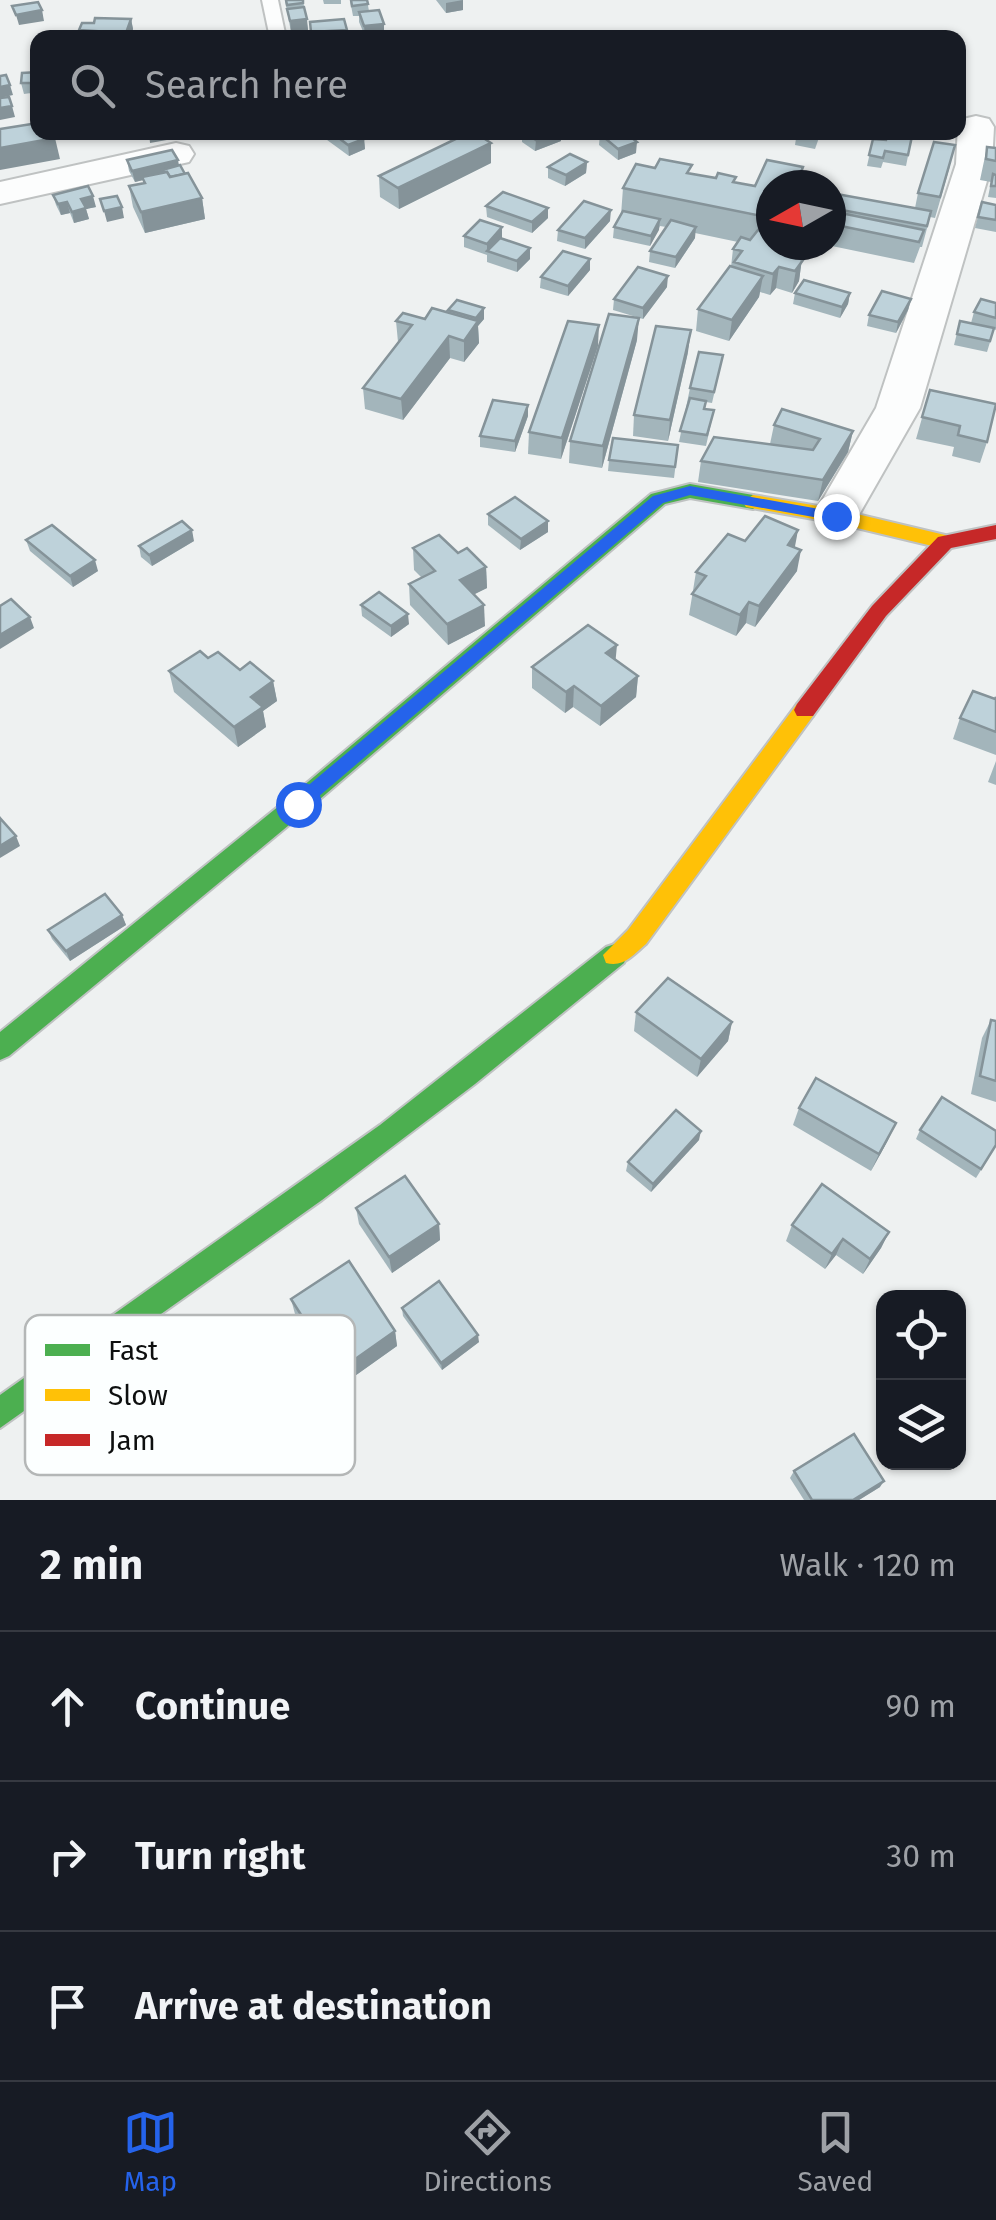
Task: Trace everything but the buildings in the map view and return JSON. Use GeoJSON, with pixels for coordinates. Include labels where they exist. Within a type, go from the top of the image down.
{"type":"FeatureCollection","features":[{"type":"Feature","properties":{"kind":"street"},"geometry":{"type":"LineString","coordinates":[[836,516],[898,408],[974,164],[976,127]]}},
{"type":"Feature","properties":{"kind":"street"},"geometry":{"type":"LineString","coordinates":[[0,193],[176,154]]}},
{"type":"Feature","properties":{"kind":"street"},"geometry":{"type":"LineString","coordinates":[[0,1048],[298,804],[658,499],[690,490],[836,516],[945,542],[996,532]]}},
{"type":"Feature","properties":{"kind":"street"},"geometry":{"type":"LineString","coordinates":[[138,1315],[499,1051],[637,937],[879,610],[945,542]]}},
{"type":"Feature","properties":{"kind":"street"},"geometry":{"type":"LineString","coordinates":[[0,1413],[25,1395]]}},
{"type":"Feature","properties":{"kind":"lane"},"geometry":{"type":"LineString","coordinates":[[270,0],[276,30]]}},
{"type":"Feature","properties":{"kind":"traffic: fast"},"geometry":{"type":"LineString","coordinates":[[0,1048],[298,804],[658,499],[690,491],[753,502]]}},
{"type":"Feature","properties":{"kind":"traffic: fast"},"geometry":{"type":"LineString","coordinates":[[139,1315],[390,1133],[615,955]]}},
{"type":"Feature","properties":{"kind":"traffic: fast"},"geometry":{"type":"LineString","coordinates":[[0,1413],[25,1395]]}},
{"type":"Feature","properties":{"kind":"traffic: slow"},"geometry":{"type":"LineString","coordinates":[[753,502],[836,516],[945,542]]}},
{"type":"Feature","properties":{"kind":"traffic: slow"},"geometry":{"type":"LineString","coordinates":[[615,955],[637,937],[805,710]]}},
{"type":"Feature","properties":{"kind":"traffic: jam"},"geometry":{"type":"LineString","coordinates":[[805,710],[879,611],[945,542],[996,532]]}},
{"type":"Feature","properties":{"kind":"route"},"geometry":{"type":"LineString","coordinates":[[298,804],[658,499],[690,490],[836,516]]}}]}
